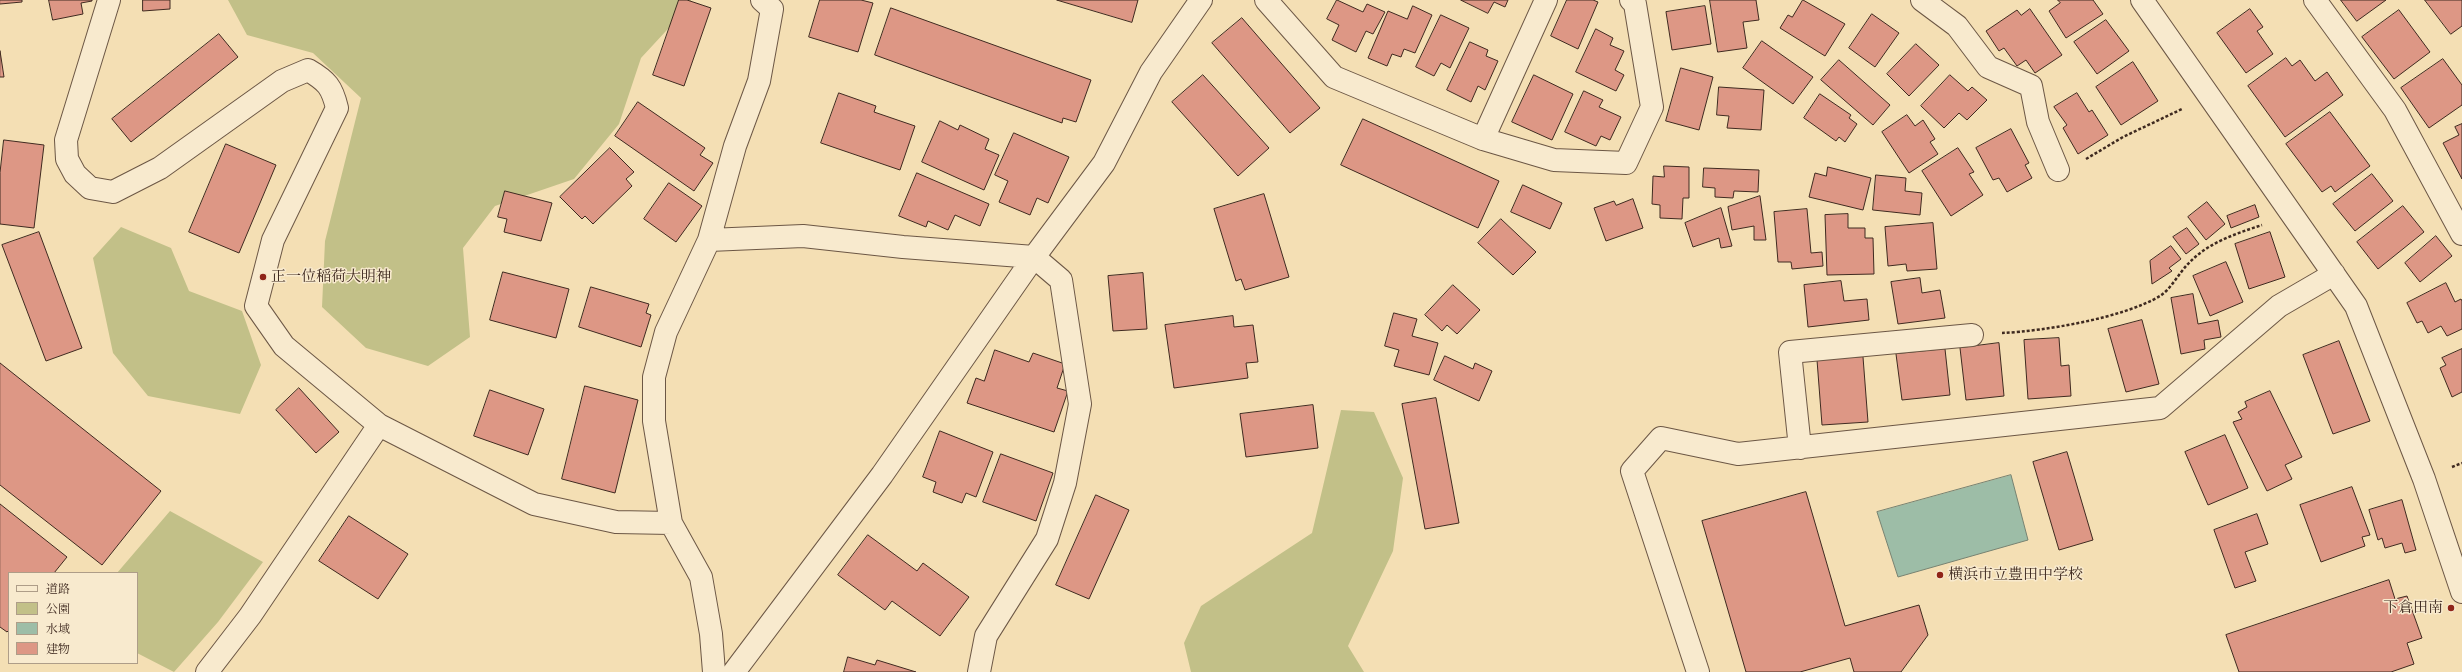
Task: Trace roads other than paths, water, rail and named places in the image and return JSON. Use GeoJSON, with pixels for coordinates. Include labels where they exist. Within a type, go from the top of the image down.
{"type":"FeatureCollection","features":[{"type":"Feature","properties":{"kind":"street"},"geometry":{"type":"LineString","coordinates":[[109,0],[66,140],[67,159],[75,174],[90,188],[113,192],[160,168],[282,81],[297,73],[308,70],[323,79],[333,92],[336,108],[273,240],[256,306],[284,346],[379,425],[534,504],[616,522],[670,523]]}},
{"type":"Feature","properties":{"kind":"street"},"geometry":{"type":"LineString","coordinates":[[714,672],[711,634],[701,577],[670,523],[654,421],[654,377],[666,332],[709,240],[735,146],[759,81],[772,9],[762,0]]}},
{"type":"Feature","properties":{"kind":"street"},"geometry":{"type":"LineString","coordinates":[[734,672],[882,475],[1034,257],[1104,163],[1151,72],[1201,0]]}},
{"type":"Feature","properties":{"kind":"street"},"geometry":{"type":"LineString","coordinates":[[1266,0],[1334,77],[1483,139],[1554,160],[1626,164],[1652,107],[1636,4],[1631,0]]}},
{"type":"Feature","properties":{"kind":"street"},"geometry":{"type":"LineString","coordinates":[[1483,139],[1546,0]]}},
{"type":"Feature","properties":{"kind":"street"},"geometry":{"type":"LineString","coordinates":[[1922,0],[1957,26],[1988,67],[2031,86],[2038,122],[2058,170]]}},
{"type":"Feature","properties":{"kind":"street"},"geometry":{"type":"LineString","coordinates":[[2142,0],[2356,306],[2424,479],[2462,592]]}},
{"type":"Feature","properties":{"kind":"street"},"geometry":{"type":"LineString","coordinates":[[2315,0],[2395,110],[2462,234]]}},
{"type":"Feature","properties":{"kind":"street"},"geometry":{"type":"LineString","coordinates":[[709,240],[803,236],[903,247],[1034,257],[1061,280],[1080,404],[1066,483],[1047,540],[986,636],[979,672]]}},
{"type":"Feature","properties":{"kind":"street"},"geometry":{"type":"LineString","coordinates":[[1698,672],[1632,471],[1661,438],[1738,454],[2160,408],[2279,306],[2334,274]]}},
{"type":"Feature","properties":{"kind":"street"},"geometry":{"type":"LineString","coordinates":[[1800,448],[1790,352],[1972,335]]}},
{"type":"Feature","properties":{"kind":"street"},"geometry":{"type":"LineString","coordinates":[[207,672],[250,616],[379,425]]}},
{"type":"Feature","properties":{"kind":"water"},"geometry":{"type":"Polygon","coordinates":[[[2011,475],[2028,540],[1898,577],[1877,512],[2011,475]]]}},
{"type":"Feature","properties":{"kind":"place","name":"正一位稲荷大明神"},"geometry":{"type":"Point","coordinates":[263,277]}},
{"type":"Feature","properties":{"kind":"place","name":"横浜市立豊田中学校"},"geometry":{"type":"Point","coordinates":[1940,575]}},
{"type":"Feature","properties":{"kind":"place","name":"下倉田南"},"geometry":{"type":"Point","coordinates":[2451,608]}}]}
